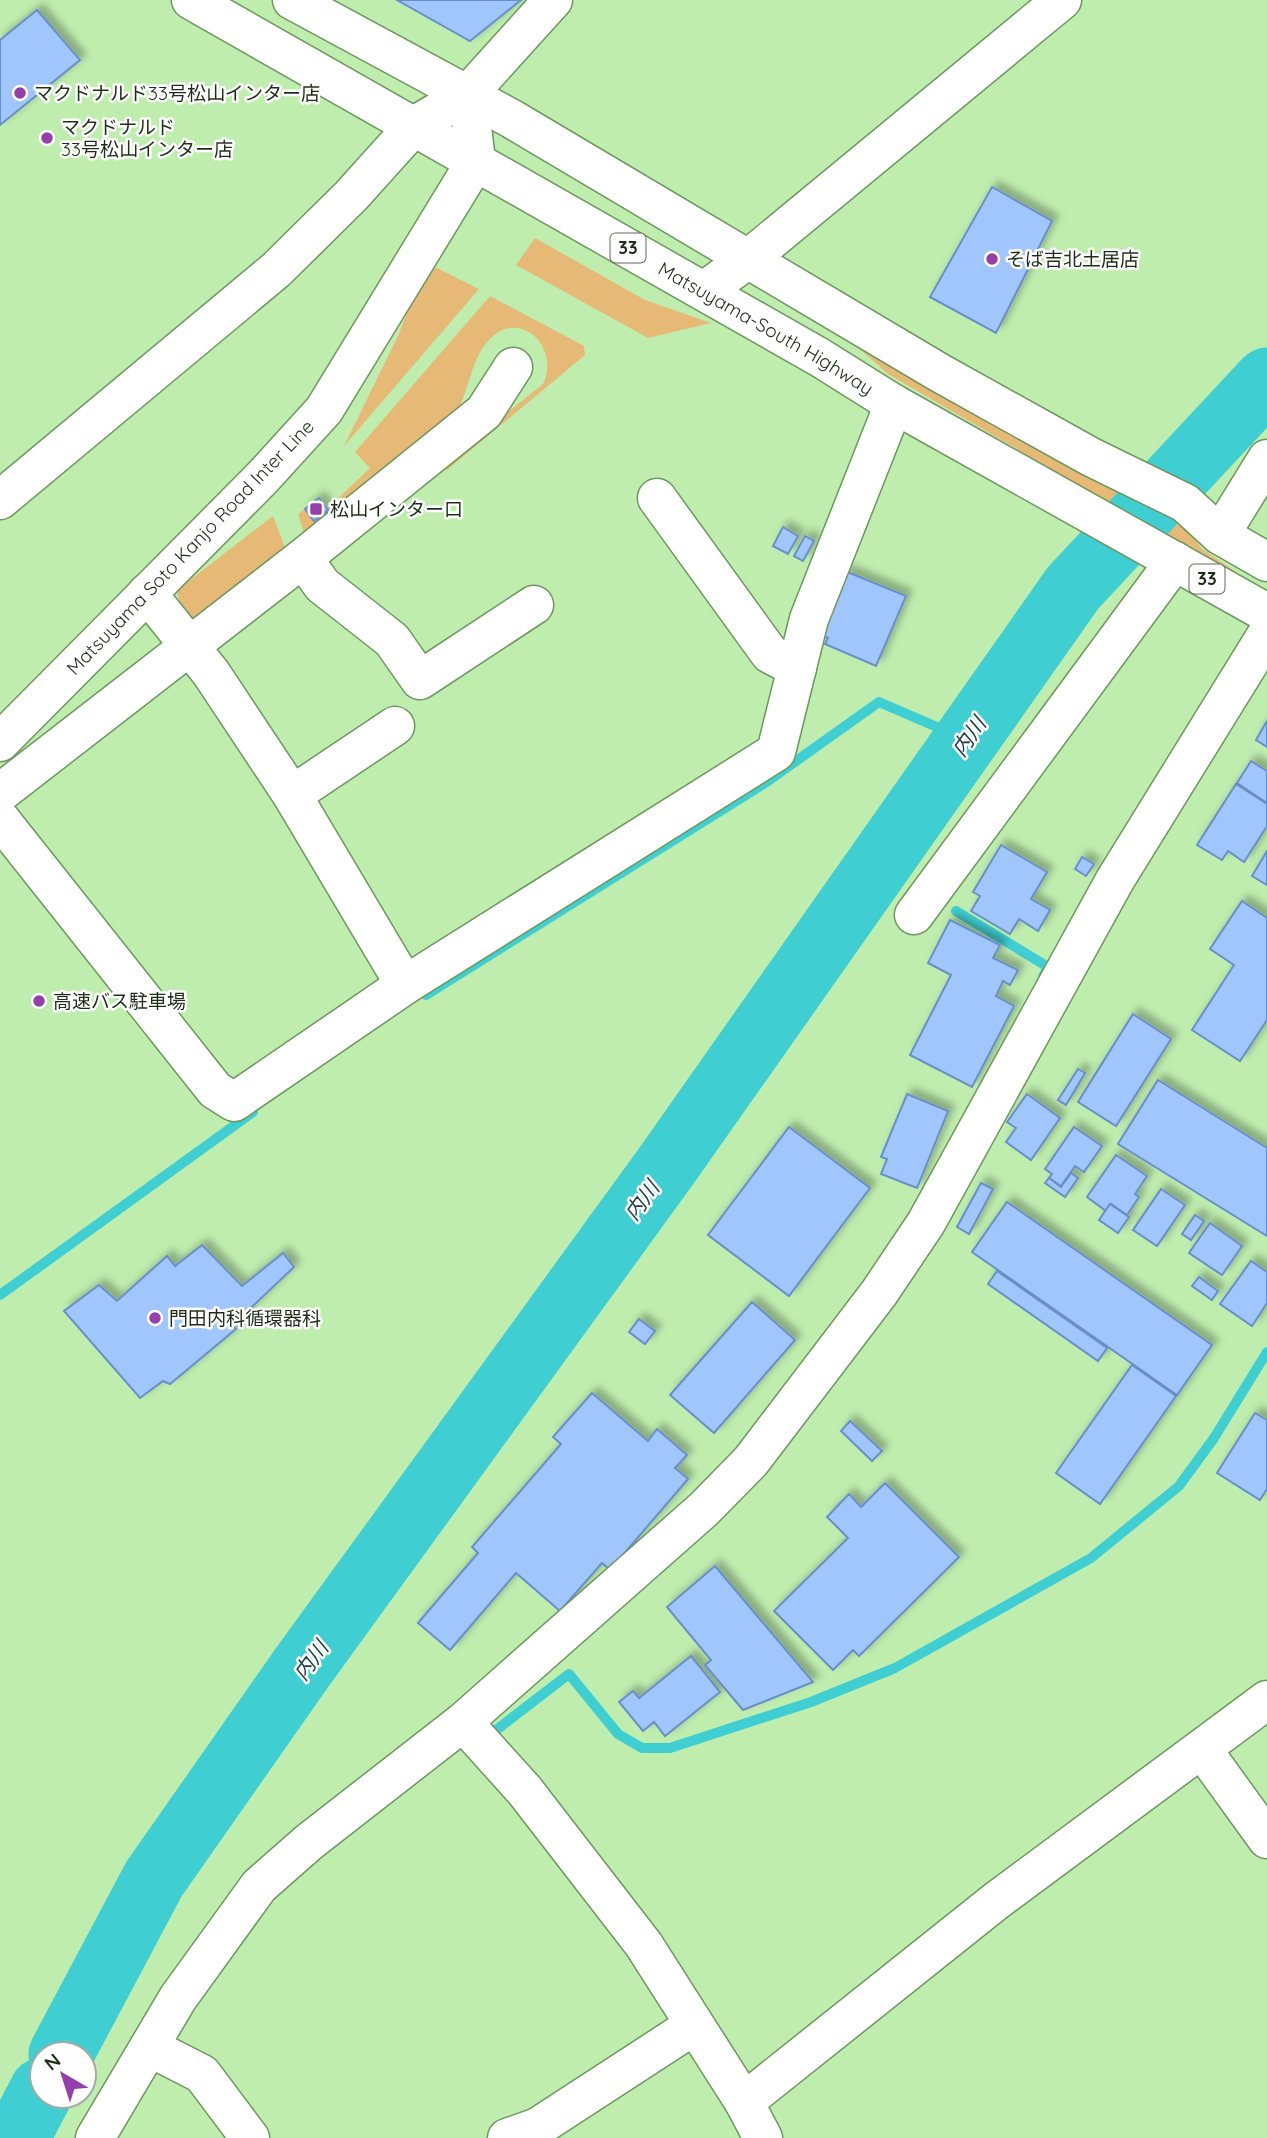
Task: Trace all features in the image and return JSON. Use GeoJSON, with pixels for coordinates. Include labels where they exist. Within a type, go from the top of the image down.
{"type":"FeatureCollection","features":[{"type":"Feature","properties":{"kind":"main road","name":"Matsuyama-South Highway"},"geometry":{"type":"LineString","coordinates":[[191,0],[819,357],[894,404],[1267,613]]}},
{"type":"Feature","properties":{"kind":"main road","name":"33"},"geometry":{"type":"LineString","coordinates":[[292,0],[354,36],[468,94],[747,260],[1091,457],[1185,503],[1220,535],[1267,562]]}},
{"type":"Feature","properties":{"kind":"main road"},"geometry":{"type":"LineString","coordinates":[[0,500],[275,270],[351,196],[414,127],[468,94],[553,0]]}},
{"type":"Feature","properties":{"kind":"main road"},"geometry":{"type":"LineString","coordinates":[[704,291],[747,260],[1062,0]]}},
{"type":"Feature","properties":{"kind":"main road"},"geometry":{"type":"LineString","coordinates":[[468,94],[476,161]]}},
{"type":"Feature","properties":{"kind":"main road","name":"Matsuyama Soto Kanjo Road Inter Line"},"geometry":{"type":"LineString","coordinates":[[0,742],[264,477],[324,410],[476,161]]}},
{"type":"Feature","properties":{"kind":"main road"},"geometry":{"type":"LineString","coordinates":[[0,793],[303,558],[484,412],[513,368]]}},
{"type":"Feature","properties":{"kind":"main road"},"geometry":{"type":"LineString","coordinates":[[0,819],[215,1090],[234,1102],[405,985],[776,752],[809,619],[894,404]]}},
{"type":"Feature","properties":{"kind":"main road"},"geometry":{"type":"LineString","coordinates":[[1220,535],[1267,459]]}},
{"type":"Feature","properties":{"kind":"main road"},"geometry":{"type":"LineString","coordinates":[[657,498],[770,654],[797,668]]}},
{"type":"Feature","properties":{"kind":"main road"},"geometry":{"type":"LineString","coordinates":[[914,915],[1161,554]]}},
{"type":"Feature","properties":{"kind":"main road"},"geometry":{"type":"LineString","coordinates":[[303,558],[322,585],[392,640],[420,680],[534,605]]}},
{"type":"Feature","properties":{"kind":"main road"},"geometry":{"type":"LineString","coordinates":[[147,593],[211,673],[292,794],[405,985]]}},
{"type":"Feature","properties":{"kind":"main road"},"geometry":{"type":"LineString","coordinates":[[95,2138],[178,1998],[259,1886],[309,1842],[463,1722],[704,1509],[751,1461],[879,1293],[926,1223],[1115,880],[1267,634]]}},
{"type":"Feature","properties":{"kind":"main road"},"geometry":{"type":"LineString","coordinates":[[292,794],[395,726]]}},
{"type":"Feature","properties":{"kind":"main road"},"geometry":{"type":"LineString","coordinates":[[744,2102],[996,1900],[1267,1700]]}},
{"type":"Feature","properties":{"kind":"main road"},"geometry":{"type":"LineString","coordinates":[[463,1722],[525,1791],[644,1945],[693,2026],[744,2102],[763,2138]]}},
{"type":"Feature","properties":{"kind":"main road"},"geometry":{"type":"LineString","coordinates":[[1202,1749],[1267,1839]]}},
{"type":"Feature","properties":{"kind":"main road"},"geometry":{"type":"LineString","coordinates":[[507,2138],[538,2127],[693,2026]]}},
{"type":"Feature","properties":{"kind":"main road"},"geometry":{"type":"LineString","coordinates":[[149,2047],[202,2074],[250,2138]]}},
{"type":"Feature","properties":{"kind":"shaded area"},"geometry":{"type":"Polygon","coordinates":[[[535,238],[645,300],[711,323],[648,338],[516,265],[535,238]]]}},
{"type":"Feature","properties":{"kind":"shaded area"},"geometry":{"type":"Polygon","coordinates":[[[435,267],[479,289],[344,446],[398,336],[421,276],[435,267]]]}},
{"type":"Feature","properties":{"kind":"shaded area"},"geometry":{"type":"Polygon","coordinates":[[[490,296],[584,346],[585,355],[446,471],[444,463],[543,384],[547,370],[546,356],[541,344],[523,329],[499,331],[482,349],[457,412],[305,536],[298,514],[305,509],[314,521],[370,468],[355,452],[490,296]]]}},
{"type":"Feature","properties":{"kind":"shaded area"},"geometry":{"type":"Polygon","coordinates":[[[845,336],[1190,532],[1202,549],[1251,582],[1249,584],[888,374],[845,336]]]}},
{"type":"Feature","properties":{"kind":"shaded area"},"geometry":{"type":"Polygon","coordinates":[[[273,516],[286,550],[195,622],[181,609],[177,590],[273,516]]]}},
{"type":"Feature","properties":{"kind":"building"},"geometry":{"type":"Polygon","coordinates":[[[397,0],[521,0],[470,41],[397,0]]]}},
{"type":"Feature","properties":{"kind":"building","name":"マクドナルド33号松山インター店"},"geometry":{"type":"Polygon","coordinates":[[[37,10],[80,60],[0,125],[0,40],[37,10]]]}},
{"type":"Feature","properties":{"kind":"building","name":"そば吉北土居店"},"geometry":{"type":"Polygon","coordinates":[[[992,187],[1052,221],[996,333],[930,297],[992,187]]]}},
{"type":"Feature","properties":{"kind":"building"},"geometry":{"type":"Polygon","coordinates":[[[319,498],[328,510],[314,521],[305,509],[319,498]]]}},
{"type":"Feature","properties":{"kind":"building"},"geometry":{"type":"Polygon","coordinates":[[[783,527],[798,536],[788,554],[773,546],[783,527]]]}},
{"type":"Feature","properties":{"kind":"building"},"geometry":{"type":"Polygon","coordinates":[[[805,536],[814,541],[803,561],[794,556],[805,536]]]}},
{"type":"Feature","properties":{"kind":"building"},"geometry":{"type":"Polygon","coordinates":[[[845,571],[906,596],[876,666],[825,644],[828,638],[819,634],[845,571]]]}},
{"type":"Feature","properties":{"kind":"building"},"geometry":{"type":"Polygon","coordinates":[[[1267,721],[1267,747],[1256,740],[1267,721]]]}},
{"type":"Feature","properties":{"kind":"building"},"geometry":{"type":"Polygon","coordinates":[[[1251,761],[1267,771],[1267,803],[1237,783],[1251,761]]]}},
{"type":"Feature","properties":{"kind":"building"},"geometry":{"type":"Polygon","coordinates":[[[1236,784],[1267,804],[1267,826],[1244,862],[1228,851],[1222,860],[1197,845],[1236,784]]]}},
{"type":"Feature","properties":{"kind":"building"},"geometry":{"type":"Polygon","coordinates":[[[1001,845],[1047,872],[1031,899],[1050,910],[1038,931],[1019,919],[1010,934],[971,911],[980,896],[973,892],[1001,845]]]}},
{"type":"Feature","properties":{"kind":"building"},"geometry":{"type":"Polygon","coordinates":[[[1267,851],[1267,885],[1252,876],[1267,851]]]}},
{"type":"Feature","properties":{"kind":"building"},"geometry":{"type":"Polygon","coordinates":[[[1082,857],[1094,864],[1086,876],[1075,869],[1082,857]]]}},
{"type":"Feature","properties":{"kind":"building"},"geometry":{"type":"Polygon","coordinates":[[[1242,901],[1267,918],[1267,1020],[1240,1061],[1192,1030],[1234,965],[1210,949],[1242,901]]]}},
{"type":"Feature","properties":{"kind":"building"},"geometry":{"type":"Polygon","coordinates":[[[950,920],[1000,945],[993,958],[1018,970],[1010,985],[1003,981],[996,996],[1014,1006],[972,1087],[910,1055],[951,975],[928,963],[950,920]]]}},
{"type":"Feature","properties":{"kind":"building"},"geometry":{"type":"Polygon","coordinates":[[[1133,1014],[1171,1039],[1116,1126],[1078,1102],[1133,1014]]]}},
{"type":"Feature","properties":{"kind":"building"},"geometry":{"type":"Polygon","coordinates":[[[1078,1069],[1085,1073],[1066,1105],[1058,1100],[1078,1069]]]}},
{"type":"Feature","properties":{"kind":"building"},"geometry":{"type":"Polygon","coordinates":[[[1158,1080],[1267,1148],[1267,1236],[1118,1144],[1158,1080]]]}},
{"type":"Feature","properties":{"kind":"building"},"geometry":{"type":"Polygon","coordinates":[[[907,1094],[948,1111],[917,1188],[881,1174],[887,1159],[881,1157],[907,1094]]]}},
{"type":"Feature","properties":{"kind":"building"},"geometry":{"type":"Polygon","coordinates":[[[1027,1094],[1060,1118],[1031,1160],[1006,1142],[1016,1128],[1007,1122],[1027,1094]]]}},
{"type":"Feature","properties":{"kind":"building"},"geometry":{"type":"Polygon","coordinates":[[[789,1127],[870,1188],[789,1296],[708,1235],[789,1127]]]}},
{"type":"Feature","properties":{"kind":"building"},"geometry":{"type":"Polygon","coordinates":[[[1074,1127],[1102,1146],[1084,1172],[1075,1166],[1061,1186],[1049,1178],[1052,1174],[1045,1169],[1074,1127]]]}},
{"type":"Feature","properties":{"kind":"building"},"geometry":{"type":"Polygon","coordinates":[[[1116,1155],[1147,1176],[1135,1194],[1139,1197],[1127,1215],[1111,1204],[1106,1211],[1087,1197],[1116,1155]]]}},
{"type":"Feature","properties":{"kind":"building"},"geometry":{"type":"Polygon","coordinates":[[[1071,1173],[1078,1178],[1065,1197],[1045,1183],[1049,1178],[1061,1187],[1071,1173]]]}},
{"type":"Feature","properties":{"kind":"building"},"geometry":{"type":"Polygon","coordinates":[[[981,1183],[993,1189],[969,1234],[957,1227],[981,1183]]]}},
{"type":"Feature","properties":{"kind":"building"},"geometry":{"type":"Polygon","coordinates":[[[1161,1189],[1185,1205],[1157,1246],[1133,1230],[1161,1189]]]}},
{"type":"Feature","properties":{"kind":"building"},"geometry":{"type":"Polygon","coordinates":[[[1007,1202],[1212,1345],[1177,1395],[972,1252],[1007,1202]]]}},
{"type":"Feature","properties":{"kind":"building"},"geometry":{"type":"Polygon","coordinates":[[[1110,1204],[1129,1217],[1118,1233],[1099,1220],[1110,1204]]]}},
{"type":"Feature","properties":{"kind":"building"},"geometry":{"type":"Polygon","coordinates":[[[1195,1215],[1204,1221],[1191,1240],[1182,1234],[1195,1215]]]}},
{"type":"Feature","properties":{"kind":"building"},"geometry":{"type":"Polygon","coordinates":[[[1210,1223],[1242,1246],[1222,1275],[1189,1253],[1210,1223]]]}},
{"type":"Feature","properties":{"kind":"building","name":"門田内科循環器科"},"geometry":{"type":"Polygon","coordinates":[[[202,1245],[242,1286],[283,1253],[294,1267],[232,1326],[236,1329],[170,1384],[163,1381],[140,1398],[64,1311],[99,1285],[117,1301],[167,1256],[175,1266],[202,1245]]]}},
{"type":"Feature","properties":{"kind":"building"},"geometry":{"type":"Polygon","coordinates":[[[1251,1261],[1267,1272],[1267,1303],[1252,1326],[1220,1304],[1251,1261]]]}},
{"type":"Feature","properties":{"kind":"building"},"geometry":{"type":"Polygon","coordinates":[[[997,1271],[1107,1348],[1098,1361],[988,1284],[997,1271]]]}},
{"type":"Feature","properties":{"kind":"building"},"geometry":{"type":"Polygon","coordinates":[[[1199,1277],[1218,1291],[1212,1300],[1192,1286],[1199,1277]]]}},
{"type":"Feature","properties":{"kind":"building"},"geometry":{"type":"Polygon","coordinates":[[[752,1302],[795,1340],[714,1433],[670,1395],[752,1302]]]}},
{"type":"Feature","properties":{"kind":"building"},"geometry":{"type":"Polygon","coordinates":[[[639,1319],[655,1331],[645,1344],[629,1332],[639,1319]]]}},
{"type":"Feature","properties":{"kind":"building"},"geometry":{"type":"Polygon","coordinates":[[[1132,1365],[1176,1396],[1100,1504],[1056,1473],[1132,1365]]]}},
{"type":"Feature","properties":{"kind":"building"},"geometry":{"type":"Polygon","coordinates":[[[592,1393],[648,1441],[657,1429],[687,1455],[675,1468],[688,1479],[610,1570],[602,1563],[560,1611],[516,1573],[450,1650],[418,1623],[478,1553],[472,1547],[561,1444],[553,1437],[592,1393]]]}},
{"type":"Feature","properties":{"kind":"building"},"geometry":{"type":"Polygon","coordinates":[[[1255,1413],[1267,1420],[1267,1489],[1260,1500],[1217,1473],[1255,1413]]]}},
{"type":"Feature","properties":{"kind":"building"},"geometry":{"type":"Polygon","coordinates":[[[850,1421],[882,1451],[872,1461],[841,1431],[850,1421]]]}},
{"type":"Feature","properties":{"kind":"building"},"geometry":{"type":"Polygon","coordinates":[[[885,1483],[959,1557],[859,1656],[853,1650],[833,1670],[774,1611],[848,1538],[827,1517],[849,1494],[861,1507],[885,1483]]]}},
{"type":"Feature","properties":{"kind":"building"},"geometry":{"type":"Polygon","coordinates":[[[715,1566],[813,1682],[743,1710],[705,1665],[711,1660],[667,1607],[715,1566]]]}},
{"type":"Feature","properties":{"kind":"building"},"geometry":{"type":"Polygon","coordinates":[[[691,1656],[720,1692],[665,1736],[654,1722],[643,1731],[619,1702],[633,1691],[639,1698],[691,1656]]]}},
{"type":"Feature","properties":{"kind":"waterway","name":"内川"},"geometry":{"type":"LineString","coordinates":[[68,2040],[154,1879],[301,1669],[667,1165],[1073,588],[1267,380]]}},
{"type":"Feature","properties":{"kind":"waterway"},"geometry":{"type":"LineString","coordinates":[[426,995],[768,781],[879,702],[967,740]]}},
{"type":"Feature","properties":{"kind":"waterway"},"geometry":{"type":"LineString","coordinates":[[956,911],[1048,967],[1043,977]]}},
{"type":"Feature","properties":{"kind":"waterway"},"geometry":{"type":"LineString","coordinates":[[0,1295],[253,1112]]}},
{"type":"Feature","properties":{"kind":"waterway"},"geometry":{"type":"LineString","coordinates":[[491,1734],[569,1674],[618,1734],[642,1748],[670,1748],[811,1702],[895,1668],[1091,1558],[1179,1486],[1214,1438],[1267,1352]]}},
{"type":"Feature","properties":{"kind":"waterway","name":"内川"},"geometry":{"type":"LineString","coordinates":[[17,2138],[32,2110]]}},
{"type":"Feature","properties":{"kind":"place","name":"マクドナルド33号松山インター店"},"geometry":{"type":"Point","coordinates":[20,93]}},
{"type":"Feature","properties":{"kind":"place","name":"マクドナルド 33号松山インター店"},"geometry":{"type":"Point","coordinates":[47,138]}},
{"type":"Feature","properties":{"kind":"place","name":"そば吉北土居店"},"geometry":{"type":"Point","coordinates":[992,259]}},
{"type":"Feature","properties":{"kind":"place","name":"松山インター口"},"geometry":{"type":"Point","coordinates":[316,509]}},
{"type":"Feature","properties":{"kind":"place","name":"高速バス駐車場"},"geometry":{"type":"Point","coordinates":[39,1001]}},
{"type":"Feature","properties":{"kind":"place","name":"門田内科循環器科"},"geometry":{"type":"Point","coordinates":[155,1318]}}]}
